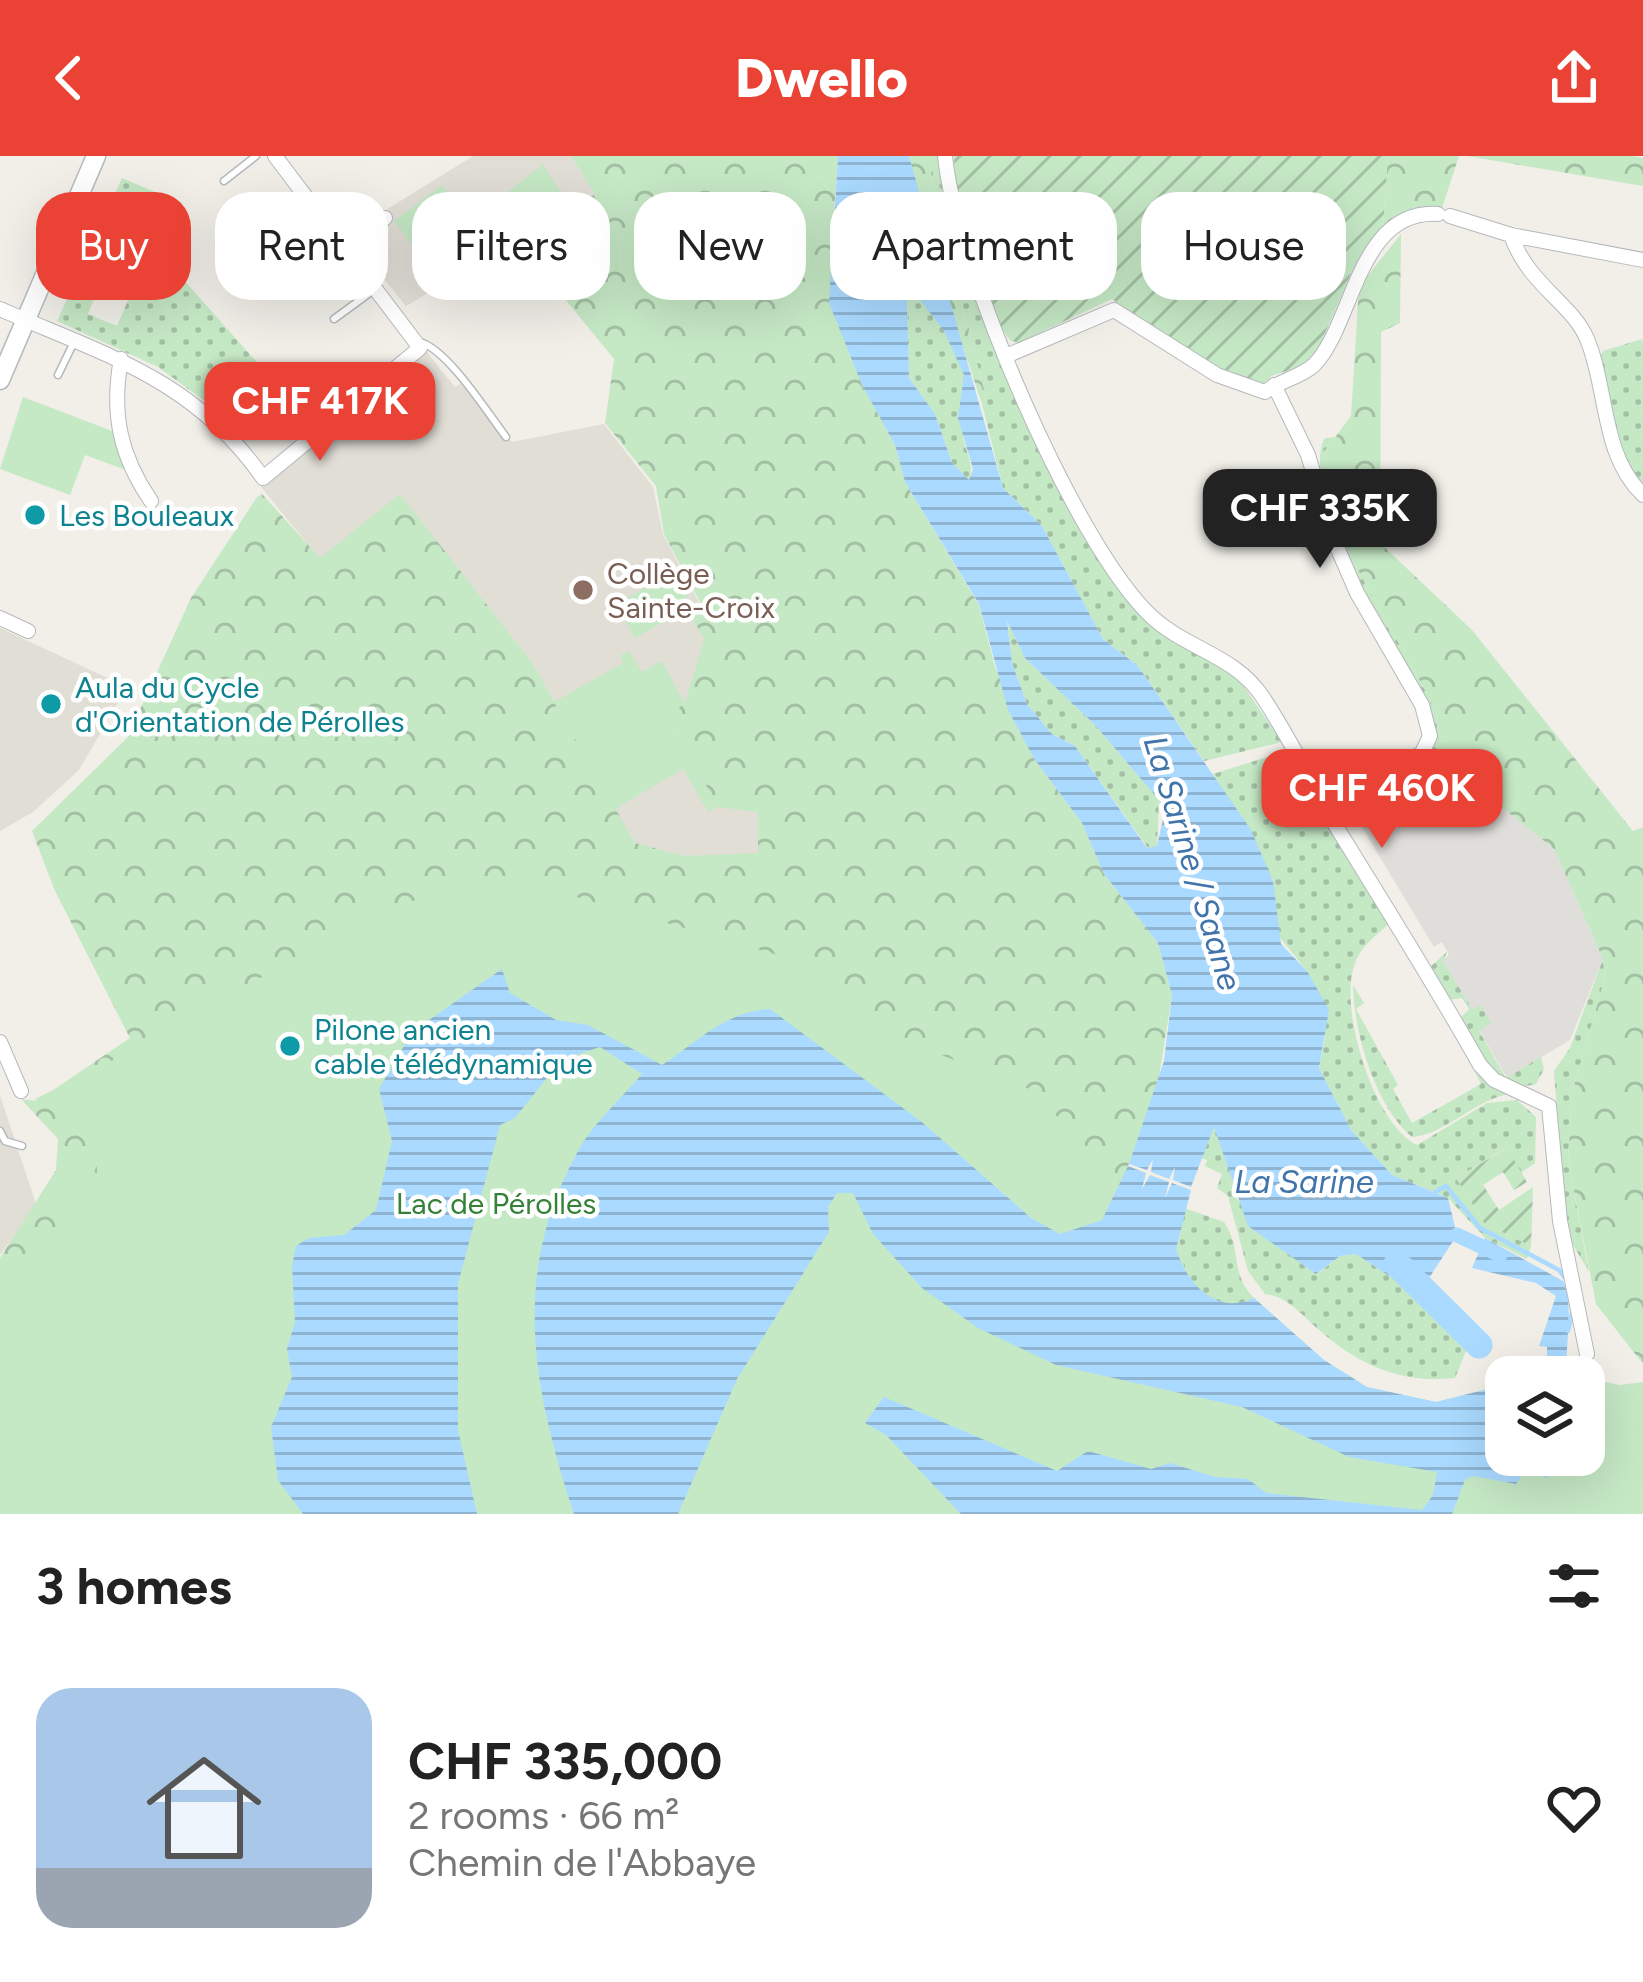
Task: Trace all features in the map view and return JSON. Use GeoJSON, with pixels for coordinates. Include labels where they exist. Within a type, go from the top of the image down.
{"type":"FeatureCollection","features":[{"type":"Feature","properties":{"kind":"main road"},"geometry":{"type":"LineString","coordinates":[[0,380],[96,156]]}},
{"type":"Feature","properties":{"kind":"street"},"geometry":{"type":"LineString","coordinates":[[275,156],[304,192]]}},
{"type":"Feature","properties":{"kind":"street"},"geometry":{"type":"LineString","coordinates":[[945,156],[954,214],[1006,356],[1067,487],[1137,600],[1172,632],[1240,671],[1260,694],[1398,919],[1480,1065],[1494,1080],[1552,1112],[1560,1222],[1587,1354]]}},
{"type":"Feature","properties":{"kind":"street"},"geometry":{"type":"LineString","coordinates":[[1006,356],[1114,310],[1217,375],[1255,392],[1314,364],[1355,277],[1387,235],[1408,220],[1444,215],[1511,235],[1643,260]]}},
{"type":"Feature","properties":{"kind":"street"},"geometry":{"type":"LineString","coordinates":[[1511,235],[1519,257],[1586,338],[1620,466],[1643,495]]}},
{"type":"Feature","properties":{"kind":"street"},"geometry":{"type":"LineString","coordinates":[[0,309],[121,359],[192,399],[263,478],[418,353],[420,342],[388,299]]}},
{"type":"Feature","properties":{"kind":"street"},"geometry":{"type":"LineString","coordinates":[[121,359],[115,410],[122,448],[151,501]]}},
{"type":"Feature","properties":{"kind":"street"},"geometry":{"type":"LineString","coordinates":[[1274,385],[1308,455],[1333,538],[1357,593],[1422,705],[1427,746],[1326,808]]}},
{"type":"Feature","properties":{"kind":"street"},"geometry":{"type":"LineString","coordinates":[[0,619],[28,631]]}},
{"type":"Feature","properties":{"kind":"street"},"geometry":{"type":"LineString","coordinates":[[0,1042],[21,1091]]}},
{"type":"Feature","properties":{"kind":"lane"},"geometry":{"type":"LineString","coordinates":[[224,181],[256,156]]}},
{"type":"Feature","properties":{"kind":"lane"},"geometry":{"type":"LineString","coordinates":[[334,319],[359,300]]}},
{"type":"Feature","properties":{"kind":"lane"},"geometry":{"type":"LineString","coordinates":[[58,375],[75,338]]}},
{"type":"Feature","properties":{"kind":"lane"},"geometry":{"type":"LineString","coordinates":[[420,342],[429,344],[506,436]]}},
{"type":"Feature","properties":{"kind":"lane"},"geometry":{"type":"LineString","coordinates":[[0,1131],[5,1141],[22,1146]]}},
{"type":"Feature","properties":{"kind":"shaded area"},"geometry":{"type":"Polygon","coordinates":[[[473,156],[571,156],[594,192],[415,192],[473,156]]]}},
{"type":"Feature","properties":{"kind":"shaded area"},"geometry":{"type":"Polygon","coordinates":[[[412,194],[412,300],[416,300],[406,306],[388,284],[388,209],[412,194]]]}},
{"type":"Feature","properties":{"kind":"shaded area","name":"Collège Sainte-Croix"},"geometry":{"type":"Polygon","coordinates":[[[426,351],[455,387],[465,381],[512,442],[604,424],[653,487],[663,534],[704,612],[759,810],[759,855],[684,858],[634,844],[531,661],[400,495],[320,559],[261,487],[426,351]]]}},
{"type":"Feature","properties":{"kind":"shaded area"},"geometry":{"type":"Polygon","coordinates":[[[0,628],[127,687],[79,770],[33,812],[0,831],[0,628]]]}},
{"type":"Feature","properties":{"kind":"shaded area"},"geometry":{"type":"Polygon","coordinates":[[[1409,772],[1423,773],[1435,793],[1463,774],[1554,849],[1603,959],[1570,1040],[1507,1078],[1479,1030],[1490,1023],[1472,1010],[1442,960],[1449,955],[1442,942],[1434,947],[1348,804],[1409,772]]]}},
{"type":"Feature","properties":{"kind":"shaded area"},"geometry":{"type":"Polygon","coordinates":[[[0,1095],[37,1207],[0,1255],[0,1095]]]}},
{"type":"Feature","properties":{"kind":"green space"},"geometry":{"type":"Polygon","coordinates":[[[571,156],[838,156],[835,192],[830,192],[830,300],[842,300],[862,385],[895,445],[905,482],[979,605],[995,667],[1035,760],[1082,823],[1104,874],[1158,943],[1172,995],[1156,1096],[1110,1211],[303,1514],[0,1514],[0,1258],[56,1170],[58,1139],[21,1099],[37,1101],[130,1038],[55,891],[32,831],[127,738],[191,598],[257,497],[262,494],[320,558],[400,494],[531,661],[635,843],[685,856],[758,853],[758,812],[718,807],[666,714],[685,703],[704,639],[691,615],[703,608],[664,534],[656,486],[605,423],[614,359],[566,300],[610,300],[610,192],[594,192],[571,156]]]}},
{"type":"Feature","properties":{"kind":"green space"},"geometry":{"type":"Polygon","coordinates":[[[909,156],[929,156],[934,192],[918,192],[909,156]]]}},
{"type":"Feature","properties":{"kind":"green space"},"geometry":{"type":"Polygon","coordinates":[[[929,156],[940,156],[945,192],[934,192],[929,156]]]}},
{"type":"Feature","properties":{"kind":"green space"},"geometry":{"type":"Polygon","coordinates":[[[954,156],[1388,156],[1383,228],[1346,285],[1346,192],[1141,192],[1141,300],[1339,300],[1312,363],[1271,376],[1261,386],[1185,352],[1113,300],[1117,300],[1117,192],[958,192],[954,156]]]}},
{"type":"Feature","properties":{"kind":"green space"},"geometry":{"type":"Polygon","coordinates":[[[1388,156],[1459,156],[1442,208],[1409,212],[1383,228],[1388,156]]]}},
{"type":"Feature","properties":{"kind":"green space"},"geometry":{"type":"Polygon","coordinates":[[[1467,156],[1632,156],[1643,158],[1643,186],[1467,156]]]}},
{"type":"Feature","properties":{"kind":"green space"},"geometry":{"type":"Polygon","coordinates":[[[543,164],[560,192],[508,192],[543,164]]]}},
{"type":"Feature","properties":{"kind":"green space"},"geometry":{"type":"Polygon","coordinates":[[[122,178],[155,192],[116,192],[122,178]]]}},
{"type":"Feature","properties":{"kind":"green space"},"geometry":{"type":"Polygon","coordinates":[[[412,208],[412,245],[394,221],[412,208]]]}},
{"type":"Feature","properties":{"kind":"green space"},"geometry":{"type":"Polygon","coordinates":[[[1401,234],[1400,323],[1381,332],[1380,543],[1472,630],[1633,831],[1643,827],[1643,1364],[1596,1304],[1568,1160],[1572,1093],[1605,978],[1603,959],[1554,849],[1456,770],[1443,748],[1434,706],[1353,561],[1324,452],[1351,416],[1359,287],[1401,234]]]}},
{"type":"Feature","properties":{"kind":"green space"},"geometry":{"type":"Polygon","coordinates":[[[191,288],[261,367],[213,407],[158,367],[57,321],[67,300],[94,300],[88,314],[117,326],[128,300],[191,300],[191,288]]]}},
{"type":"Feature","properties":{"kind":"green space"},"geometry":{"type":"Polygon","coordinates":[[[907,300],[922,300],[941,322],[963,369],[962,428],[969,481],[952,463],[935,414],[909,378],[907,300]]]}},
{"type":"Feature","properties":{"kind":"green space"},"geometry":{"type":"Polygon","coordinates":[[[948,300],[960,300],[986,397],[982,404],[948,300]]]}},
{"type":"Feature","properties":{"kind":"green space"},"geometry":{"type":"Polygon","coordinates":[[[960,300],[976,300],[1000,358],[1132,600],[1236,675],[1282,742],[1204,761],[1138,666],[1103,639],[1042,526],[1003,488],[982,404],[986,397],[960,300]]]}},
{"type":"Feature","properties":{"kind":"green space"},"geometry":{"type":"Polygon","coordinates":[[[1110,300],[1018,343],[1010,340],[988,302],[1110,300]]]}},
{"type":"Feature","properties":{"kind":"green space"},"geometry":{"type":"Polygon","coordinates":[[[1642,339],[1643,490],[1625,467],[1598,359],[1603,351],[1642,339]]]}},
{"type":"Feature","properties":{"kind":"green space"},"geometry":{"type":"Polygon","coordinates":[[[23,397],[120,434],[131,472],[85,455],[70,495],[0,469],[23,397]]]}},
{"type":"Feature","properties":{"kind":"green space"},"geometry":{"type":"Polygon","coordinates":[[[1335,437],[1324,452],[1353,561],[1434,706],[1443,748],[1463,774],[1457,779],[1429,751],[1433,737],[1339,540],[1320,463],[1325,438],[1335,437]]]}},
{"type":"Feature","properties":{"kind":"green space"},"geometry":{"type":"Polygon","coordinates":[[[673,572],[692,606],[635,638],[616,604],[673,572]]]}},
{"type":"Feature","properties":{"kind":"green space"},"geometry":{"type":"Polygon","coordinates":[[[1007,621],[1025,658],[1095,725],[1159,800],[1157,846],[1148,848],[1075,746],[1052,734],[1027,704],[1012,663],[1007,621]]]}},
{"type":"Feature","properties":{"kind":"green space"},"geometry":{"type":"Polygon","coordinates":[[[629,650],[642,672],[662,661],[685,704],[666,715],[718,807],[708,812],[683,769],[615,809],[554,702],[623,663],[620,656],[629,650]]]}},
{"type":"Feature","properties":{"kind":"green space"},"geometry":{"type":"Polygon","coordinates":[[[1286,751],[1389,924],[1360,953],[1351,986],[1356,1037],[1387,1114],[1417,1145],[1487,1103],[1517,1100],[1536,1117],[1535,1163],[1521,1173],[1506,1148],[1456,1178],[1485,1224],[1531,1246],[1527,1259],[1485,1238],[1448,1198],[1392,1175],[1351,1130],[1319,1068],[1325,1037],[1307,971],[1277,934],[1273,880],[1213,774],[1286,751]]]}},
{"type":"Feature","properties":{"kind":"green space","name":"Lac de Pérolles"},"geometry":{"type":"Polygon","coordinates":[[[549,889],[774,954],[851,1011],[905,1041],[1032,1090],[1117,1179],[1184,1208],[1180,1247],[1191,1283],[1202,1295],[1234,1305],[1254,1298],[1324,1360],[1367,1387],[1436,1402],[1485,1390],[1485,1476],[1605,1476],[1605,1382],[1643,1382],[1643,1514],[0,1514],[0,1291],[43,1257],[64,1217],[45,1188],[97,1173],[97,1144],[35,1099],[131,1051],[376,912],[449,890],[549,889]]]}},
{"type":"Feature","properties":{"kind":"green space"},"geometry":{"type":"Polygon","coordinates":[[[1447,952],[1443,961],[1472,1009],[1481,1005],[1491,1023],[1479,1031],[1506,1078],[1541,1057],[1544,1069],[1536,1084],[1521,1087],[1492,1071],[1459,1019],[1469,1009],[1462,998],[1447,1000],[1430,967],[1447,952]]]}},
{"type":"Feature","properties":{"kind":"green space"},"geometry":{"type":"Polygon","coordinates":[[[1603,959],[1605,978],[1572,1093],[1568,1160],[1589,1272],[1566,1233],[1554,1071],[1570,1048],[1603,959]]]}},
{"type":"Feature","properties":{"kind":"green space"},"geometry":{"type":"Polygon","coordinates":[[[1353,985],[1364,1003],[1356,1009],[1398,1085],[1393,1089],[1412,1123],[1481,1084],[1448,1017],[1509,1094],[1412,1137],[1387,1106],[1369,1067],[1357,1024],[1353,985]]]}},
{"type":"Feature","properties":{"kind":"green space"},"geometry":{"type":"Polygon","coordinates":[[[1214,1126],[1232,1167],[1234,1196],[1317,1274],[1340,1256],[1357,1254],[1418,1295],[1468,1346],[1455,1378],[1398,1375],[1365,1362],[1333,1342],[1287,1302],[1265,1294],[1248,1271],[1228,1196],[1217,1188],[1222,1174],[1205,1166],[1207,1160],[1201,1158],[1214,1126]]]}},
{"type":"Feature","properties":{"kind":"green space"},"geometry":{"type":"Polygon","coordinates":[[[1507,1148],[1527,1182],[1514,1190],[1503,1172],[1483,1185],[1499,1210],[1533,1187],[1531,1246],[1485,1224],[1456,1178],[1507,1148]]]}},
{"type":"Feature","properties":{"kind":"green space"},"geometry":{"type":"Polygon","coordinates":[[[1184,1208],[1224,1222],[1241,1280],[1254,1298],[1234,1305],[1216,1303],[1191,1283],[1180,1247],[1184,1208]]]}},
{"type":"Feature","properties":{"kind":"water","name":"La Sarine"},"geometry":{"type":"Polygon","coordinates":[[[838,156],[909,156],[919,192],[836,192],[838,156]]]}},
{"type":"Feature","properties":{"kind":"water","name":"La Sarine"},"geometry":{"type":"Polygon","coordinates":[[[830,287],[830,300],[907,300],[909,378],[935,414],[952,463],[969,480],[973,469],[958,418],[964,375],[944,331],[920,300],[950,300],[1003,488],[1042,526],[1103,639],[1138,666],[1251,830],[1273,881],[1281,944],[1307,971],[1329,1010],[1319,1068],[1351,1130],[1392,1175],[1448,1198],[1457,1235],[1418,1295],[1356,1254],[1340,1256],[1316,1274],[1248,1226],[1214,1127],[1191,1187],[1173,1180],[1175,1167],[1169,1179],[1151,1172],[1153,1159],[1147,1170],[1129,1164],[1164,1061],[1172,995],[1158,943],[1104,874],[1082,823],[1035,760],[1008,710],[979,604],[905,482],[895,445],[862,385],[829,303],[830,287]],[[1007,621],[1012,663],[1027,704],[1052,734],[1075,746],[1147,848],[1157,846],[1163,819],[1159,800],[1095,725],[1025,658],[1007,621]]]}},
{"type":"Feature","properties":{"kind":"water","name":"Lac de Pérolles"},"geometry":{"type":"Polygon","coordinates":[[[502,969],[510,993],[556,1020],[588,1025],[662,1065],[739,1015],[770,1009],[923,1123],[1031,1218],[1060,1234],[1102,1220],[1128,1166],[1146,1173],[1142,1189],[1150,1175],[1169,1182],[1165,1198],[1172,1183],[1191,1190],[1176,1249],[1195,1285],[1227,1303],[1254,1298],[1324,1360],[1367,1387],[1436,1402],[1485,1390],[1485,1476],[1522,1476],[1516,1484],[1473,1476],[1465,1480],[1452,1514],[961,1514],[886,1435],[865,1423],[884,1397],[1057,1471],[1088,1451],[1151,1469],[1170,1463],[1215,1477],[1248,1479],[1266,1493],[1422,1510],[1433,1495],[1437,1472],[1349,1457],[1242,1407],[1056,1365],[978,1328],[922,1288],[873,1234],[853,1193],[837,1193],[828,1207],[829,1232],[737,1379],[678,1514],[574,1514],[539,1377],[536,1287],[542,1243],[577,1153],[642,1074],[600,1047],[561,1060],[515,1118],[500,1125],[458,1284],[458,1430],[477,1514],[303,1514],[278,1480],[271,1427],[292,1377],[287,1349],[295,1322],[292,1266],[296,1246],[309,1238],[344,1235],[376,1210],[392,1141],[379,1089],[412,1032],[502,969]]]}},
{"type":"Feature","properties":{"kind":"water"},"geometry":{"type":"Polygon","coordinates":[[[1485,1238],[1563,1281],[1568,1303],[1567,1356],[1547,1356],[1547,1347],[1539,1346],[1556,1296],[1536,1283],[1472,1268],[1485,1238]]]}},
{"type":"Feature","properties":{"kind":"waterway"},"geometry":{"type":"LineString","coordinates":[[1435,1192],[1446,1186],[1480,1228],[1559,1270],[1567,1280]]}},
{"type":"Feature","properties":{"kind":"waterway"},"geometry":{"type":"LineString","coordinates":[[1457,1235],[1500,1255]]}},
{"type":"Feature","properties":{"kind":"waterway","name":"La Sarine / Saane"},"geometry":{"type":"LineString","coordinates":[[1397,1264],[1479,1345]]}},
{"type":"Feature","properties":{"kind":"waterway"},"geometry":{"type":"LineString","coordinates":[[1568,1331],[1573,1308]]}},
{"type":"Feature","properties":{"kind":"place","name":"Les Bouleaux"},"geometry":{"type":"Point","coordinates":[35,515]}},
{"type":"Feature","properties":{"kind":"place","name":"Collège Sainte-Croix"},"geometry":{"type":"Point","coordinates":[583,590]}},
{"type":"Feature","properties":{"kind":"place","name":"Aula du Cycle d'Orientation de Pérolles"},"geometry":{"type":"Point","coordinates":[51,704]}},
{"type":"Feature","properties":{"kind":"place","name":"Pilone ancien cable télédynamique"},"geometry":{"type":"Point","coordinates":[290,1046]}}]}
